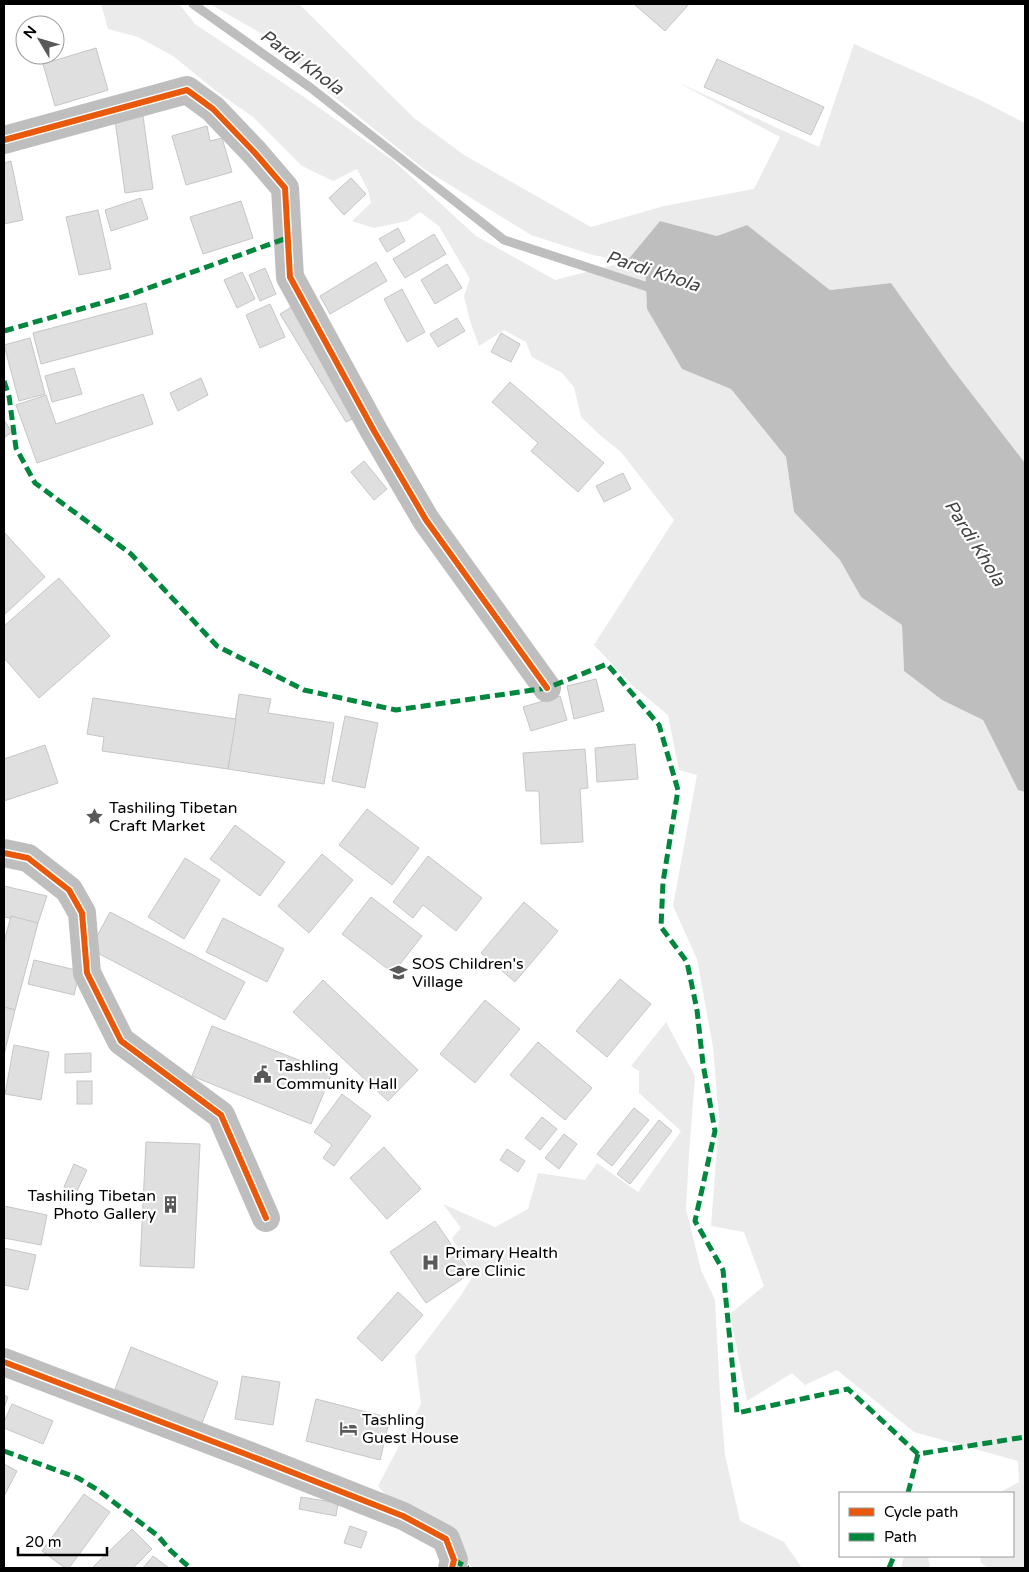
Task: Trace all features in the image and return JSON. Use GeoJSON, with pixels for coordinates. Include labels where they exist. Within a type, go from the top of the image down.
{"type":"FeatureCollection","features":[{"type":"Feature","properties":{"kind":"street"},"geometry":{"type":"LineString","coordinates":[[4,140],[187,90],[213,109],[285,188],[290,277],[374,431],[426,520],[547,688]]}},
{"type":"Feature","properties":{"kind":"street"},"geometry":{"type":"LineString","coordinates":[[4,853],[28,858],[69,890],[82,913],[87,973],[121,1041],[221,1115],[266,1218]]}},
{"type":"Feature","properties":{"kind":"street"},"geometry":{"type":"LineString","coordinates":[[4,1362],[403,1516],[446,1539],[454,1560],[452,1568]]}},
{"type":"Feature","properties":{"kind":"path"},"geometry":{"type":"LineString","coordinates":[[4,400],[9,396]]}},
{"type":"Feature","properties":{"kind":"shaded area"},"geometry":{"type":"Polygon","coordinates":[[[101,4],[179,4],[195,24],[307,99],[394,161],[476,236],[555,280],[625,262],[593,255],[531,235],[424,169],[317,83],[271,39],[210,4],[299,4],[414,118],[464,155],[591,227],[664,206],[754,189],[780,137],[677,82],[819,147],[854,44],[982,101],[1025,123],[1025,463],[951,367],[891,283],[830,290],[747,225],[717,236],[660,221],[626,262],[645,267],[647,309],[682,369],[731,389],[786,457],[794,512],[840,560],[861,597],[902,625],[904,671],[942,700],[983,720],[1018,790],[1025,792],[1025,1568],[988,1568],[981,1563],[980,1557],[1014,1557],[1014,1492],[1001,1492],[1019,1482],[1018,1461],[914,1432],[837,1370],[805,1385],[792,1373],[747,1401],[730,1314],[764,1286],[744,1232],[711,1226],[719,1119],[713,1047],[697,959],[673,906],[697,775],[679,770],[668,715],[633,686],[594,645],[674,520],[621,452],[581,417],[574,387],[562,373],[532,357],[526,342],[504,330],[479,346],[464,296],[470,279],[439,226],[420,212],[407,221],[374,228],[352,221],[371,203],[368,190],[357,169],[333,181],[302,166],[253,117],[216,91],[173,56],[138,37],[108,29],[101,4]]]}},
{"type":"Feature","properties":{"kind":"shaded area"},"geometry":{"type":"Polygon","coordinates":[[[666,1022],[695,1076],[686,1209],[701,1270],[715,1300],[725,1455],[740,1521],[784,1542],[802,1568],[474,1568],[391,1501],[378,1486],[421,1404],[415,1356],[474,1275],[452,1238],[461,1228],[443,1204],[495,1227],[528,1209],[538,1173],[585,1180],[597,1163],[638,1192],[681,1131],[639,1093],[639,1071],[631,1066],[666,1022]]]}},
{"type":"Feature","properties":{"kind":"shaded area"},"geometry":{"type":"Polygon","coordinates":[[[904,1557],[928,1557],[930,1568],[901,1568],[904,1557]]]}},
{"type":"Feature","properties":{"kind":"water"},"geometry":{"type":"Polygon","coordinates":[[[660,221],[717,236],[747,225],[830,290],[891,283],[951,367],[1025,463],[1025,792],[1018,790],[983,720],[942,700],[904,671],[902,625],[861,597],[840,560],[794,512],[786,457],[731,389],[682,369],[647,309],[645,267],[626,262],[660,221]]]}},
{"type":"Feature","properties":{"kind":"building"},"geometry":{"type":"Polygon","coordinates":[[[634,4],[689,4],[665,31],[634,4]]]}},
{"type":"Feature","properties":{"kind":"building"},"geometry":{"type":"Polygon","coordinates":[[[96,48],[108,90],[55,106],[43,65],[65,65],[65,57],[96,48]]]}},
{"type":"Feature","properties":{"kind":"building"},"geometry":{"type":"Polygon","coordinates":[[[717,59],[824,107],[811,135],[704,87],[717,59]]]}},
{"type":"Feature","properties":{"kind":"building"},"geometry":{"type":"Polygon","coordinates":[[[143,116],[153,189],[125,193],[115,120],[143,116]]]}},
{"type":"Feature","properties":{"kind":"building"},"geometry":{"type":"Polygon","coordinates":[[[207,126],[210,141],[222,138],[232,172],[186,185],[172,136],[207,126]]]}},
{"type":"Feature","properties":{"kind":"building"},"geometry":{"type":"Polygon","coordinates":[[[11,161],[23,220],[4,224],[4,163],[11,161]]]}},
{"type":"Feature","properties":{"kind":"building"},"geometry":{"type":"Polygon","coordinates":[[[351,178],[366,194],[344,215],[329,198],[351,178]]]}},
{"type":"Feature","properties":{"kind":"building"},"geometry":{"type":"Polygon","coordinates":[[[141,198],[148,219],[111,231],[105,210],[141,198]]]}},
{"type":"Feature","properties":{"kind":"building"},"geometry":{"type":"Polygon","coordinates":[[[241,201],[253,238],[203,254],[190,217],[241,201]]]}},
{"type":"Feature","properties":{"kind":"building"},"geometry":{"type":"Polygon","coordinates":[[[98,210],[111,269],[79,275],[66,217],[98,210]]]}},
{"type":"Feature","properties":{"kind":"building"},"geometry":{"type":"Polygon","coordinates":[[[398,228],[405,241],[387,252],[379,239],[398,228]]]}},
{"type":"Feature","properties":{"kind":"building"},"geometry":{"type":"Polygon","coordinates":[[[434,234],[446,254],[405,278],[393,259],[434,234]]]}},
{"type":"Feature","properties":{"kind":"building"},"geometry":{"type":"Polygon","coordinates":[[[376,262],[387,281],[330,314],[320,296],[376,262]]]}},
{"type":"Feature","properties":{"kind":"building"},"geometry":{"type":"Polygon","coordinates":[[[447,264],[462,288],[435,304],[421,280],[447,264]]]}},
{"type":"Feature","properties":{"kind":"building"},"geometry":{"type":"Polygon","coordinates":[[[265,268],[276,294],[260,301],[249,275],[265,268]]]}},
{"type":"Feature","properties":{"kind":"building"},"geometry":{"type":"Polygon","coordinates":[[[242,272],[255,299],[237,308],[224,280],[242,272]]]}},
{"type":"Feature","properties":{"kind":"building"},"geometry":{"type":"Polygon","coordinates":[[[402,289],[425,332],[407,342],[384,299],[402,289]]]}},
{"type":"Feature","properties":{"kind":"building"},"geometry":{"type":"Polygon","coordinates":[[[146,303],[153,334],[41,364],[33,333],[146,303]]]}},
{"type":"Feature","properties":{"kind":"building"},"geometry":{"type":"Polygon","coordinates":[[[298,303],[363,414],[346,422],[280,314],[298,303]]]}},
{"type":"Feature","properties":{"kind":"building"},"geometry":{"type":"Polygon","coordinates":[[[270,304],[285,337],[260,348],[246,315],[270,304]]]}},
{"type":"Feature","properties":{"kind":"building"},"geometry":{"type":"Polygon","coordinates":[[[457,318],[465,331],[438,347],[430,334],[457,318]]]}},
{"type":"Feature","properties":{"kind":"building"},"geometry":{"type":"Polygon","coordinates":[[[501,333],[520,344],[511,362],[491,352],[501,333]]]}},
{"type":"Feature","properties":{"kind":"building"},"geometry":{"type":"Polygon","coordinates":[[[30,338],[45,394],[19,401],[4,345],[30,338]]]}},
{"type":"Feature","properties":{"kind":"building"},"geometry":{"type":"Polygon","coordinates":[[[74,368],[82,394],[52,402],[45,376],[74,368]]]}},
{"type":"Feature","properties":{"kind":"building"},"geometry":{"type":"Polygon","coordinates":[[[201,378],[208,395],[178,411],[170,393],[201,378]]]}},
{"type":"Feature","properties":{"kind":"building"},"geometry":{"type":"Polygon","coordinates":[[[510,382],[604,463],[578,492],[531,451],[538,443],[492,402],[510,382]]]}},
{"type":"Feature","properties":{"kind":"building"},"geometry":{"type":"Polygon","coordinates":[[[143,394],[153,424],[37,463],[16,405],[46,395],[56,424],[143,394]]]}},
{"type":"Feature","properties":{"kind":"building"},"geometry":{"type":"Polygon","coordinates":[[[4,420],[12,432],[4,438],[4,420]]]}},
{"type":"Feature","properties":{"kind":"building"},"geometry":{"type":"Polygon","coordinates":[[[364,461],[387,489],[374,500],[351,472],[364,461]]]}},
{"type":"Feature","properties":{"kind":"building"},"geometry":{"type":"Polygon","coordinates":[[[623,473],[631,489],[604,502],[596,486],[623,473]]]}},
{"type":"Feature","properties":{"kind":"building"},"geometry":{"type":"Polygon","coordinates":[[[4,532],[45,577],[4,615],[4,532]]]}},
{"type":"Feature","properties":{"kind":"building"},"geometry":{"type":"Polygon","coordinates":[[[59,578],[110,636],[39,698],[4,658],[4,626],[59,578]]]}},
{"type":"Feature","properties":{"kind":"building"},"geometry":{"type":"Polygon","coordinates":[[[596,679],[604,711],[574,719],[567,686],[596,679]]]}},
{"type":"Feature","properties":{"kind":"building"},"geometry":{"type":"Polygon","coordinates":[[[239,694],[271,699],[268,713],[334,723],[324,784],[228,769],[239,694]]]}},
{"type":"Feature","properties":{"kind":"building"},"geometry":{"type":"Polygon","coordinates":[[[560,696],[567,720],[531,731],[523,707],[560,696]]]}},
{"type":"Feature","properties":{"kind":"building"},"geometry":{"type":"Polygon","coordinates":[[[93,698],[236,719],[228,769],[102,751],[104,737],[87,734],[93,698]]]}},
{"type":"Feature","properties":{"kind":"building"},"geometry":{"type":"Polygon","coordinates":[[[345,716],[378,723],[365,788],[332,781],[345,716]]]}},
{"type":"Feature","properties":{"kind":"building"},"geometry":{"type":"Polygon","coordinates":[[[635,744],[638,779],[597,782],[595,748],[635,744]]]}},
{"type":"Feature","properties":{"kind":"building"},"geometry":{"type":"Polygon","coordinates":[[[45,745],[58,783],[4,801],[4,759],[45,745]]]}},
{"type":"Feature","properties":{"kind":"building"},"geometry":{"type":"Polygon","coordinates":[[[585,749],[588,788],[580,789],[583,842],[541,844],[539,791],[526,791],[523,753],[585,749]]]}},
{"type":"Feature","properties":{"kind":"building"},"geometry":{"type":"Polygon","coordinates":[[[367,809],[419,848],[392,885],[339,845],[367,809]]]}},
{"type":"Feature","properties":{"kind":"building"},"geometry":{"type":"Polygon","coordinates":[[[235,825],[285,862],[260,896],[210,859],[235,825]]]}},
{"type":"Feature","properties":{"kind":"building"},"geometry":{"type":"Polygon","coordinates":[[[322,854],[353,880],[309,933],[278,906],[322,854]]]}},
{"type":"Feature","properties":{"kind":"building"},"geometry":{"type":"Polygon","coordinates":[[[428,856],[482,898],[456,931],[423,905],[413,918],[393,902],[428,856]]]}},
{"type":"Feature","properties":{"kind":"building"},"geometry":{"type":"Polygon","coordinates":[[[185,858],[220,880],[184,939],[148,917],[185,858]]]}},
{"type":"Feature","properties":{"kind":"building"},"geometry":{"type":"Polygon","coordinates":[[[4,886],[47,896],[38,923],[4,917],[4,886]]]}},
{"type":"Feature","properties":{"kind":"building"},"geometry":{"type":"Polygon","coordinates":[[[371,897],[422,936],[393,973],[342,934],[371,897]]]}},
{"type":"Feature","properties":{"kind":"building"},"geometry":{"type":"Polygon","coordinates":[[[524,902],[558,931],[515,982],[481,953],[524,902]]]}},
{"type":"Feature","properties":{"kind":"building"},"geometry":{"type":"Polygon","coordinates":[[[110,912],[245,982],[225,1020],[90,949],[110,912]]]}},
{"type":"Feature","properties":{"kind":"building"},"geometry":{"type":"Polygon","coordinates":[[[11,916],[38,923],[15,1010],[4,1007],[4,942],[11,916]]]}},
{"type":"Feature","properties":{"kind":"building"},"geometry":{"type":"Polygon","coordinates":[[[223,918],[284,949],[267,982],[206,952],[223,918]]]}},
{"type":"Feature","properties":{"kind":"building"},"geometry":{"type":"Polygon","coordinates":[[[34,960],[80,971],[74,995],[28,984],[34,960]]]}},
{"type":"Feature","properties":{"kind":"building"},"geometry":{"type":"Polygon","coordinates":[[[620,979],[651,1004],[607,1057],[576,1031],[620,979]]]}},
{"type":"Feature","properties":{"kind":"building"},"geometry":{"type":"Polygon","coordinates":[[[323,980],[418,1070],[388,1101],[293,1012],[323,980]]]}},
{"type":"Feature","properties":{"kind":"building"},"geometry":{"type":"Polygon","coordinates":[[[485,1000],[520,1029],[475,1083],[440,1054],[485,1000]]]}},
{"type":"Feature","properties":{"kind":"building"},"geometry":{"type":"Polygon","coordinates":[[[4,1007],[15,1010],[4,1055],[4,1007]]]}},
{"type":"Feature","properties":{"kind":"building","name":"Tashling Community Hall"},"geometry":{"type":"Polygon","coordinates":[[[212,1026],[332,1073],[311,1124],[192,1076],[212,1026]]]}},
{"type":"Feature","properties":{"kind":"building"},"geometry":{"type":"Polygon","coordinates":[[[538,1042],[592,1088],[565,1120],[510,1075],[538,1042]]]}},
{"type":"Feature","properties":{"kind":"building"},"geometry":{"type":"Polygon","coordinates":[[[14,1045],[49,1052],[41,1100],[5,1094],[14,1045]]]}},
{"type":"Feature","properties":{"kind":"building"},"geometry":{"type":"Polygon","coordinates":[[[91,1053],[91,1072],[65,1073],[65,1054],[91,1053]]]}},
{"type":"Feature","properties":{"kind":"building"},"geometry":{"type":"Polygon","coordinates":[[[77,1081],[92,1081],[92,1104],[77,1104],[77,1081]]]}},
{"type":"Feature","properties":{"kind":"building"},"geometry":{"type":"Polygon","coordinates":[[[342,1094],[371,1116],[334,1166],[323,1158],[332,1145],[314,1132],[342,1094]]]}},
{"type":"Feature","properties":{"kind":"building"},"geometry":{"type":"Polygon","coordinates":[[[634,1108],[649,1120],[612,1166],[597,1154],[634,1108]]]}},
{"type":"Feature","properties":{"kind":"building"},"geometry":{"type":"Polygon","coordinates":[[[542,1117],[557,1129],[540,1150],[525,1138],[542,1117]]]}},
{"type":"Feature","properties":{"kind":"building"},"geometry":{"type":"Polygon","coordinates":[[[659,1120],[672,1131],[630,1184],[617,1174],[659,1120]]]}},
{"type":"Feature","properties":{"kind":"building"},"geometry":{"type":"Polygon","coordinates":[[[564,1134],[577,1144],[559,1169],[545,1158],[564,1134]]]}},
{"type":"Feature","properties":{"kind":"building","name":"Tashiling Tibetan Photo Gallery"},"geometry":{"type":"Polygon","coordinates":[[[146,1142],[200,1144],[194,1268],[140,1266],[146,1142]]]}},
{"type":"Feature","properties":{"kind":"building"},"geometry":{"type":"Polygon","coordinates":[[[384,1147],[421,1189],[387,1219],[350,1178],[384,1147]]]}},
{"type":"Feature","properties":{"kind":"building"},"geometry":{"type":"Polygon","coordinates":[[[507,1149],[525,1161],[518,1172],[500,1160],[507,1149]]]}},
{"type":"Feature","properties":{"kind":"building"},"geometry":{"type":"Polygon","coordinates":[[[74,1164],[87,1170],[76,1193],[64,1187],[74,1164]]]}},
{"type":"Feature","properties":{"kind":"building"},"geometry":{"type":"Polygon","coordinates":[[[4,1206],[47,1215],[41,1245],[4,1238],[4,1206]]]}},
{"type":"Feature","properties":{"kind":"building","name":"Primary Health Care Clinic"},"geometry":{"type":"Polygon","coordinates":[[[435,1221],[471,1273],[426,1303],[390,1252],[435,1221]]]}},
{"type":"Feature","properties":{"kind":"building"},"geometry":{"type":"Polygon","coordinates":[[[4,1248],[36,1255],[28,1290],[4,1285],[4,1248]]]}},
{"type":"Feature","properties":{"kind":"building"},"geometry":{"type":"Polygon","coordinates":[[[398,1292],[423,1315],[382,1361],[357,1338],[398,1292]]]}},
{"type":"Feature","properties":{"kind":"building"},"geometry":{"type":"Polygon","coordinates":[[[131,1347],[218,1382],[202,1423],[115,1389],[131,1347]]]}},
{"type":"Feature","properties":{"kind":"building"},"geometry":{"type":"Polygon","coordinates":[[[242,1376],[280,1382],[273,1425],[235,1419],[242,1376]]]}},
{"type":"Feature","properties":{"kind":"building"},"geometry":{"type":"Polygon","coordinates":[[[4,1395],[8,1397],[4,1408],[4,1395]]]}},
{"type":"Feature","properties":{"kind":"building","name":"Tashling Guest House"},"geometry":{"type":"Polygon","coordinates":[[[316,1399],[390,1418],[380,1460],[306,1441],[316,1399]]]}},
{"type":"Feature","properties":{"kind":"building"},"geometry":{"type":"Polygon","coordinates":[[[12,1404],[53,1421],[43,1444],[4,1428],[4,1422],[12,1404]]]}},
{"type":"Feature","properties":{"kind":"building"},"geometry":{"type":"Polygon","coordinates":[[[4,1464],[17,1471],[4,1496],[4,1464]]]}},
{"type":"Feature","properties":{"kind":"building"},"geometry":{"type":"Polygon","coordinates":[[[84,1494],[110,1512],[69,1568],[65,1568],[42,1551],[84,1494]]]}},
{"type":"Feature","properties":{"kind":"building"},"geometry":{"type":"Polygon","coordinates":[[[301,1497],[338,1503],[336,1516],[299,1509],[301,1497]]]}},
{"type":"Feature","properties":{"kind":"building"},"geometry":{"type":"Polygon","coordinates":[[[350,1526],[367,1532],[361,1548],[344,1543],[350,1526]]]}},
{"type":"Feature","properties":{"kind":"building"},"geometry":{"type":"Polygon","coordinates":[[[132,1529],[152,1549],[133,1568],[92,1568],[132,1529]]]}},
{"type":"Feature","properties":{"kind":"building"},"geometry":{"type":"Polygon","coordinates":[[[153,1556],[169,1568],[143,1568],[153,1556]]]}},
{"type":"Feature","properties":{"kind":"waterway","name":"Pardi Khola"},"geometry":{"type":"LineString","coordinates":[[193,4],[311,88],[504,240],[657,290]]}},
{"type":"Feature","properties":{"kind":"marked path"},"geometry":{"type":"LineString","coordinates":[[4,331],[129,295],[287,238]]}},
{"type":"Feature","properties":{"kind":"marked path"},"geometry":{"type":"LineString","coordinates":[[4,381],[9,396],[16,448],[35,483],[131,554],[217,646],[304,690],[396,710],[547,688],[607,664],[659,725],[678,790],[663,882],[661,927],[687,962],[697,1010],[703,1064],[715,1131],[695,1221],[723,1270],[737,1413],[848,1389],[918,1454],[1025,1437]]}},
{"type":"Feature","properties":{"kind":"marked path"},"geometry":{"type":"LineString","coordinates":[[4,1451],[78,1478],[98,1490],[158,1536],[190,1568]]}},
{"type":"Feature","properties":{"kind":"marked path"},"geometry":{"type":"LineString","coordinates":[[908,1492],[918,1454]]}},
{"type":"Feature","properties":{"kind":"marked path"},"geometry":{"type":"LineString","coordinates":[[889,1568],[894,1557]]}},
{"type":"Feature","properties":{"kind":"marked path"},"geometry":{"type":"LineString","coordinates":[[454,1560],[468,1568]]}},
{"type":"Feature","properties":{"kind":"cycle path"},"geometry":{"type":"LineString","coordinates":[[4,140],[187,90],[213,109],[285,188],[290,277],[374,431],[426,520],[547,688]]}},
{"type":"Feature","properties":{"kind":"cycle path"},"geometry":{"type":"LineString","coordinates":[[4,853],[28,858],[69,890],[82,913],[87,973],[121,1041],[221,1115],[266,1218]]}},
{"type":"Feature","properties":{"kind":"cycle path"},"geometry":{"type":"LineString","coordinates":[[4,1362],[403,1516],[446,1539],[454,1560],[452,1568]]}},
{"type":"Feature","properties":{"kind":"place","name":"Tashiling Tibetan Craft Market"},"geometry":{"type":"Point","coordinates":[95,817]}},
{"type":"Feature","properties":{"kind":"place","name":"SOS Children's Village"},"geometry":{"type":"Point","coordinates":[398,973]}},
{"type":"Feature","properties":{"kind":"place","name":"Tashling Community Hall"},"geometry":{"type":"Point","coordinates":[262,1075]}},
{"type":"Feature","properties":{"kind":"place","name":"Tashiling Tibetan Photo Gallery"},"geometry":{"type":"Point","coordinates":[170,1205]}},
{"type":"Feature","properties":{"kind":"place","name":"Primary Health Care Clinic"},"geometry":{"type":"Point","coordinates":[431,1262]}},
{"type":"Feature","properties":{"kind":"place","name":"Tashling Guest House"},"geometry":{"type":"Point","coordinates":[348,1429]}}]}
